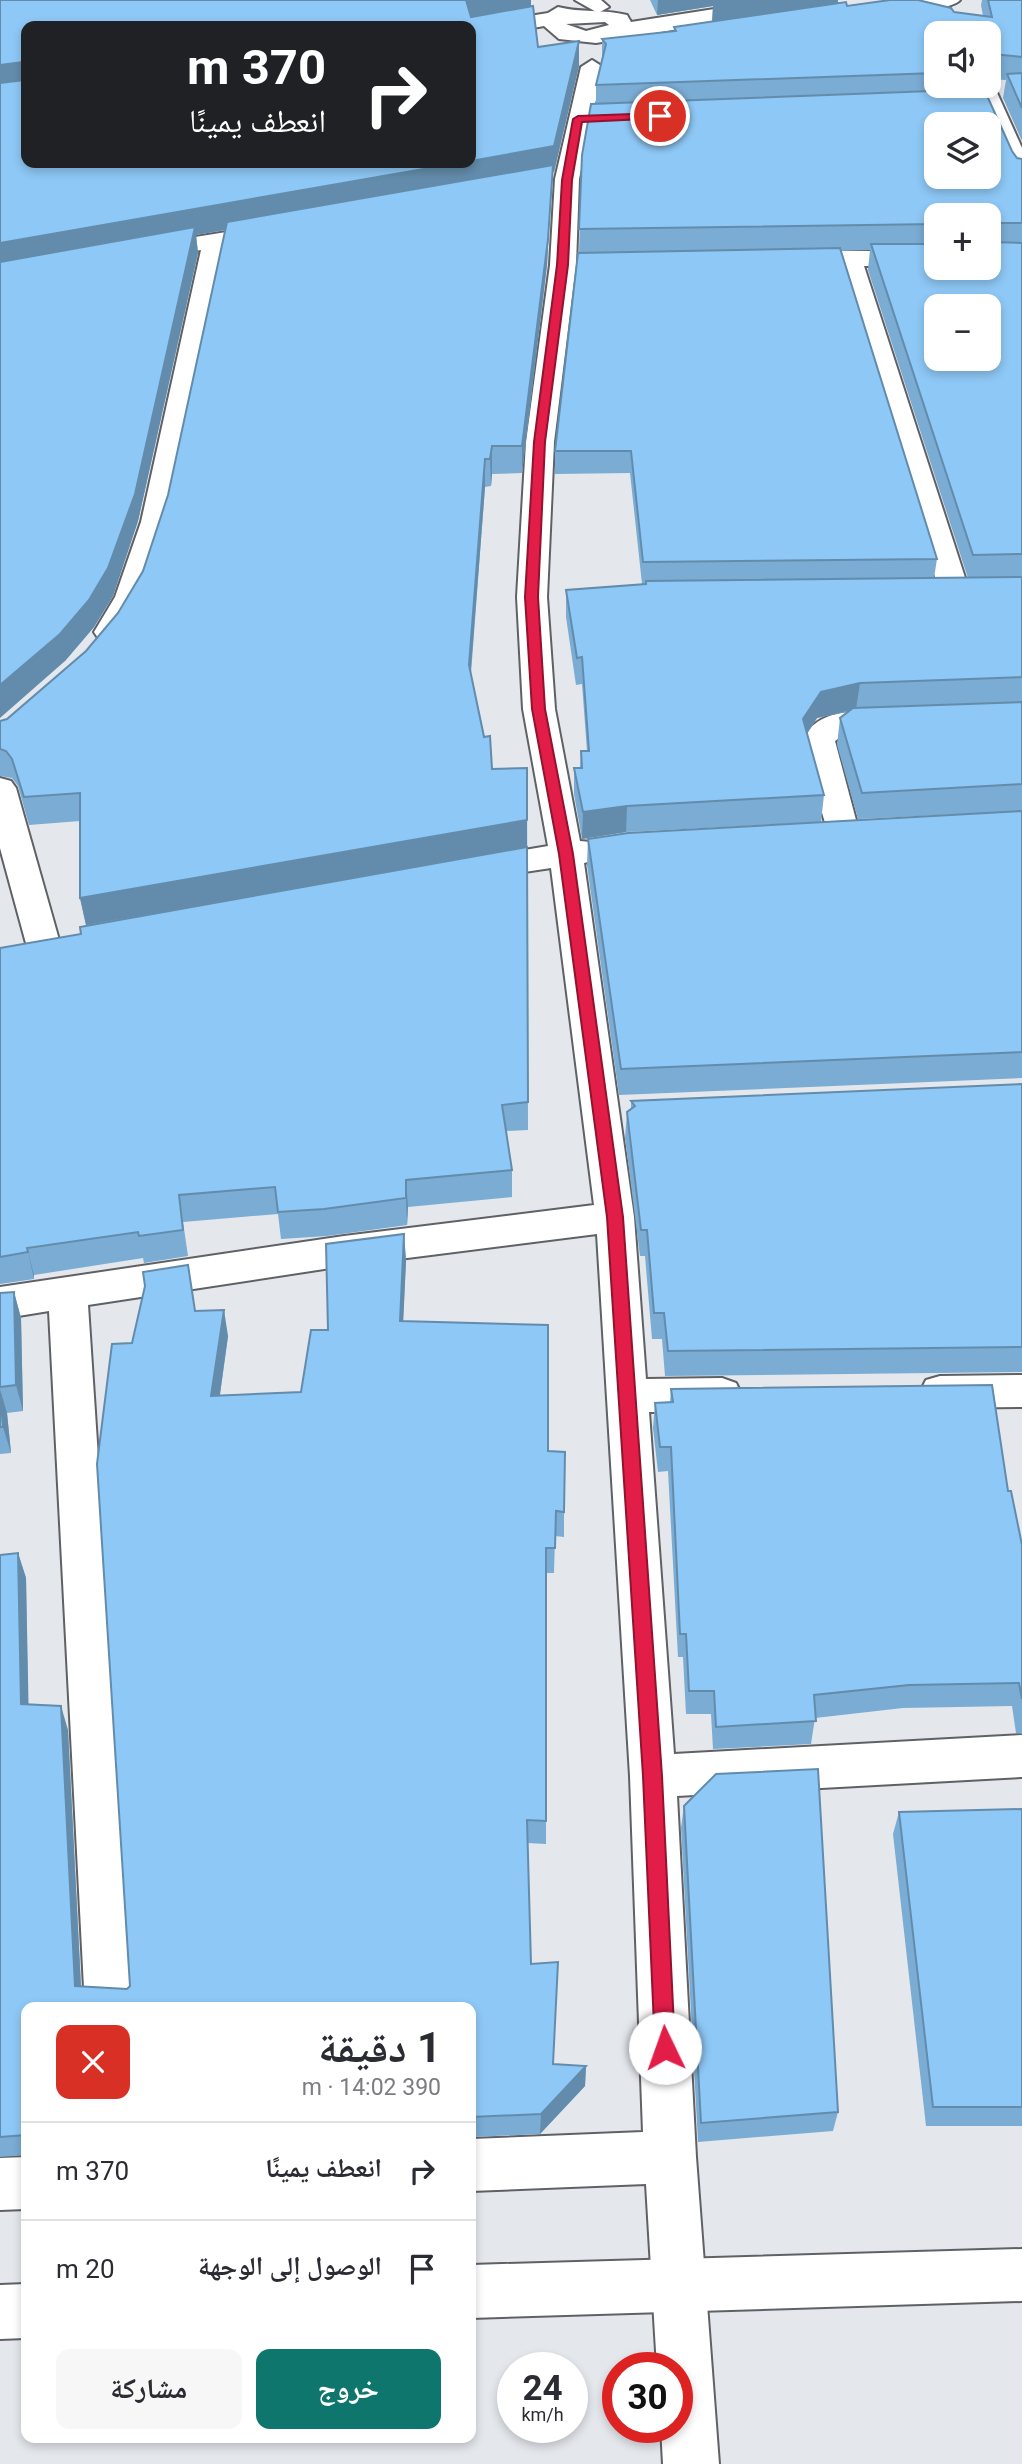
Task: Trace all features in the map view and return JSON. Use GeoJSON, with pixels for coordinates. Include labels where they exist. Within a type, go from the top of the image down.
{"type":"FeatureCollection","features":[{"type":"Feature","properties":{"kind":"street"},"geometry":{"type":"LineString","coordinates":[[476,31],[580,7],[703,0]]}},
{"type":"Feature","properties":{"kind":"street"},"geometry":{"type":"LineString","coordinates":[[852,14],[949,0],[958,21]]}},
{"type":"Feature","properties":{"kind":"street"},"geometry":{"type":"LineString","coordinates":[[580,7],[621,17],[621,27],[596,42],[564,33],[553,23],[580,7]]}},
{"type":"Feature","properties":{"kind":"street"},"geometry":{"type":"LineString","coordinates":[[476,46],[596,42],[820,9]]}},
{"type":"Feature","properties":{"kind":"street"},"geometry":{"type":"LineString","coordinates":[[596,42],[592,119],[554,182],[576,264],[540,442],[545,597],[539,709],[615,1111],[615,1217],[625,1396],[653,1776],[670,2157],[691,2464]]}},
{"type":"Feature","properties":{"kind":"street"},"geometry":{"type":"LineString","coordinates":[[1001,90],[1009,89]]}},
{"type":"Feature","properties":{"kind":"street"},"geometry":{"type":"LineString","coordinates":[[963,105],[976,98]]}},
{"type":"Feature","properties":{"kind":"street"},"geometry":{"type":"LineString","coordinates":[[988,98],[1022,174]]}},
{"type":"Feature","properties":{"kind":"street"},"geometry":{"type":"LineString","coordinates":[[126,255],[298,227]]}},
{"type":"Feature","properties":{"kind":"street"},"geometry":{"type":"LineString","coordinates":[[93,652],[130,597],[155,522],[216,241]]}},
{"type":"Feature","properties":{"kind":"street"},"geometry":{"type":"LineString","coordinates":[[849,258],[955,593]]}},
{"type":"Feature","properties":{"kind":"street"},"geometry":{"type":"LineString","coordinates":[[765,260],[924,258]]}},
{"type":"Feature","properties":{"kind":"street"},"geometry":{"type":"LineString","coordinates":[[843,835],[818,745],[820,736],[827,728],[841,722],[916,719]]}},
{"type":"Feature","properties":{"kind":"street"},"geometry":{"type":"LineString","coordinates":[[0,788],[58,944],[11,953]]}},
{"type":"Feature","properties":{"kind":"street"},"geometry":{"type":"LineString","coordinates":[[440,875],[626,846]]}},
{"type":"Feature","properties":{"kind":"street"},"geometry":{"type":"LineString","coordinates":[[0,1303],[344,1251],[615,1217]]}},
{"type":"Feature","properties":{"kind":"street"},"geometry":{"type":"LineString","coordinates":[[68,1293],[110,2002]]}},
{"type":"Feature","properties":{"kind":"street"},"geometry":{"type":"LineString","coordinates":[[899,1392],[1022,1391]]}},
{"type":"Feature","properties":{"kind":"street"},"geometry":{"type":"LineString","coordinates":[[625,1396],[762,1394]]}},
{"type":"Feature","properties":{"kind":"street"},"geometry":{"type":"LineString","coordinates":[[653,1776],[1022,1756]]}},
{"type":"Feature","properties":{"kind":"street"},"geometry":{"type":"LineString","coordinates":[[476,2165],[670,2157]]}},
{"type":"Feature","properties":{"kind":"street"},"geometry":{"type":"LineString","coordinates":[[0,2184],[21,2183]]}},
{"type":"Feature","properties":{"kind":"street"},"geometry":{"type":"LineString","coordinates":[[476,2292],[1022,2275]]}},
{"type":"Feature","properties":{"kind":"street"},"geometry":{"type":"LineString","coordinates":[[0,2312],[21,2311]]}},
{"type":"Feature","properties":{"kind":"building"},"geometry":{"type":"Polygon","coordinates":[[[0,0],[466,0],[471,17],[533,6],[538,47],[579,41],[554,146],[476,160],[476,21],[21,21],[21,62],[0,65],[0,0]]]}},
{"type":"Feature","properties":{"kind":"building"},"geometry":{"type":"Polygon","coordinates":[[[890,0],[918,0],[951,8],[954,12],[992,17],[988,0],[1022,0],[1022,57],[1001,55],[1001,21],[924,21],[924,73],[596,85],[606,44],[602,39],[676,31],[674,27],[846,2],[847,6],[890,0]]]}},
{"type":"Feature","properties":{"kind":"building"},"geometry":{"type":"Polygon","coordinates":[[[1022,73],[1022,108],[1007,74],[1022,73]]]}},
{"type":"Feature","properties":{"kind":"building"},"geometry":{"type":"Polygon","coordinates":[[[21,80],[21,168],[429,168],[0,243],[0,83],[21,80]]]}},
{"type":"Feature","properties":{"kind":"building"},"geometry":{"type":"Polygon","coordinates":[[[924,91],[924,98],[988,98],[994,112],[924,112],[924,189],[1001,189],[1001,127],[1012,151],[1017,158],[1022,159],[1022,223],[1001,223],[1001,203],[924,203],[924,224],[579,229],[582,155],[591,104],[924,91]]]}},
{"type":"Feature","properties":{"kind":"building"},"geometry":{"type":"Polygon","coordinates":[[[553,165],[548,239],[522,446],[492,446],[490,459],[485,459],[469,665],[484,737],[490,736],[492,769],[527,768],[527,820],[80,898],[80,793],[24,797],[12,759],[6,751],[0,749],[0,721],[7,719],[86,651],[118,613],[143,571],[168,495],[227,222],[553,165]]]}},
{"type":"Feature","properties":{"kind":"building"},"geometry":{"type":"Polygon","coordinates":[[[195,227],[135,494],[108,568],[89,600],[60,634],[0,685],[0,262],[195,227]]]}},
{"type":"Feature","properties":{"kind":"building"},"geometry":{"type":"Polygon","coordinates":[[[1001,242],[1022,243],[1022,554],[973,555],[871,244],[924,244],[924,280],[1001,280],[1001,242]]]}},
{"type":"Feature","properties":{"kind":"building"},"geometry":{"type":"Polygon","coordinates":[[[840,248],[937,559],[643,562],[631,451],[555,451],[578,253],[840,248]]]}},
{"type":"Feature","properties":{"kind":"building"},"geometry":{"type":"Polygon","coordinates":[[[1022,577],[1022,677],[860,683],[821,692],[803,719],[824,795],[627,806],[583,812],[574,768],[582,768],[581,751],[589,751],[582,657],[577,658],[566,590],[646,584],[646,581],[1022,577]]]}},
{"type":"Feature","properties":{"kind":"building"},"geometry":{"type":"Polygon","coordinates":[[[1022,702],[1022,784],[862,793],[840,718],[853,708],[1022,702]]]}},
{"type":"Feature","properties":{"kind":"building"},"geometry":{"type":"Polygon","coordinates":[[[1022,811],[1022,1052],[621,1069],[588,839],[628,833],[1022,811]]]}},
{"type":"Feature","properties":{"kind":"building"},"geometry":{"type":"Polygon","coordinates":[[[527,847],[528,1102],[502,1105],[512,1170],[406,1180],[406,1198],[324,1209],[278,1212],[275,1187],[179,1195],[183,1230],[139,1236],[138,1232],[27,1248],[28,1252],[0,1257],[0,948],[81,934],[80,927],[527,847]]]}},
{"type":"Feature","properties":{"kind":"building"},"geometry":{"type":"Polygon","coordinates":[[[1022,1084],[1022,1347],[668,1351],[664,1313],[654,1313],[647,1230],[641,1230],[627,1112],[635,1106],[631,1101],[1022,1084]]]}},
{"type":"Feature","properties":{"kind":"building"},"geometry":{"type":"Polygon","coordinates":[[[404,1234],[400,1321],[548,1325],[548,1451],[565,1452],[564,1512],[556,1511],[555,1548],[546,1548],[546,1821],[527,1820],[531,1964],[558,1962],[553,2064],[586,2066],[541,2114],[476,2117],[476,2002],[21,2002],[21,2135],[0,2137],[0,1555],[18,1553],[21,1704],[61,1706],[75,1986],[127,1989],[130,1986],[97,1464],[112,1344],[132,1343],[145,1286],[143,1272],[188,1265],[195,1311],[224,1310],[211,1396],[301,1392],[311,1330],[328,1330],[326,1244],[404,1234]]]}},
{"type":"Feature","properties":{"kind":"building"},"geometry":{"type":"Polygon","coordinates":[[[14,1292],[16,1385],[0,1387],[0,1293],[14,1292]]]}},
{"type":"Feature","properties":{"kind":"building"},"geometry":{"type":"Polygon","coordinates":[[[992,1385],[1008,1491],[1011,1491],[1022,1545],[1022,1699],[1019,1683],[909,1685],[814,1695],[816,1721],[716,1727],[714,1691],[689,1691],[686,1634],[680,1634],[671,1447],[660,1447],[655,1403],[673,1402],[671,1389],[992,1385]]]}},
{"type":"Feature","properties":{"kind":"building"},"geometry":{"type":"Polygon","coordinates":[[[0,1393],[3,1427],[0,1427],[0,1393]]]}},
{"type":"Feature","properties":{"kind":"building"},"geometry":{"type":"Polygon","coordinates":[[[818,1769],[838,2112],[701,2123],[684,1806],[716,1774],[818,1769]]]}},
{"type":"Feature","properties":{"kind":"building"},"geometry":{"type":"Polygon","coordinates":[[[1022,1809],[1022,2107],[933,2107],[899,1812],[1022,1809]]]}},
{"type":"Feature","properties":{"kind":"route"},"geometry":{"type":"LineString","coordinates":[[660,116],[578,119],[567,180],[563,265],[540,442],[532,597],[539,709],[566,854],[615,1217],[625,1396],[653,1776],[665,2048]]}}]}
